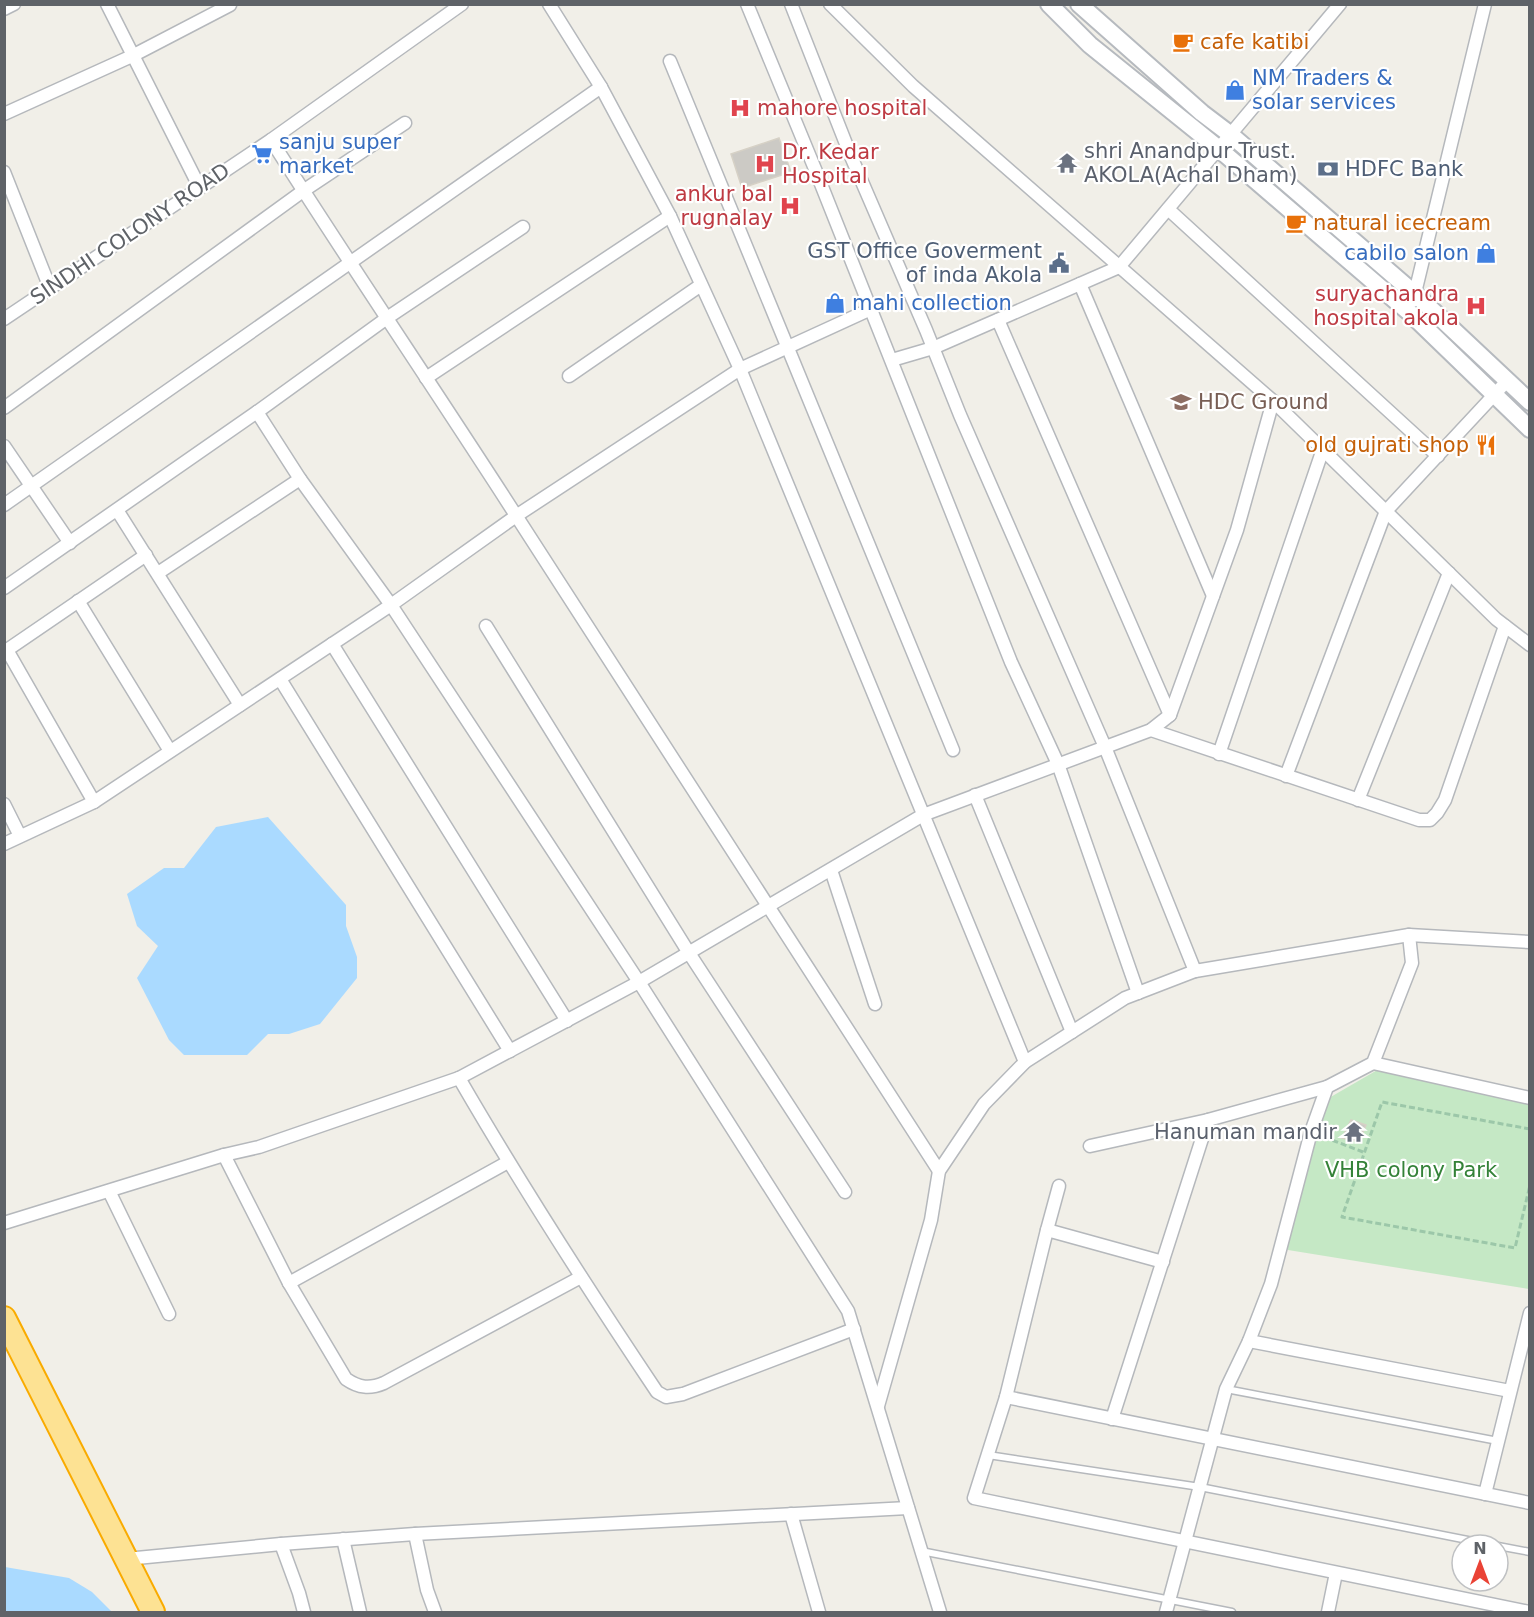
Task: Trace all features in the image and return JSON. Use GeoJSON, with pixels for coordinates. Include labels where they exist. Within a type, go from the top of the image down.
{"type":"FeatureCollection","features":[{"type":"Feature","properties":{"kind":"highway"},"geometry":{"type":"LineString","coordinates":[[4,1317],[11,1348],[153,1612]]}},
{"type":"Feature","properties":{"kind":"street"},"geometry":{"type":"LineString","coordinates":[[4,9],[14,4]]}},
{"type":"Feature","properties":{"kind":"street"},"geometry":{"type":"LineString","coordinates":[[107,4],[200,188]]}},
{"type":"Feature","properties":{"kind":"street"},"geometry":{"type":"LineString","coordinates":[[4,114],[132,56],[230,4]]}},
{"type":"Feature","properties":{"kind":"street","name":"SINDHI COLONY ROAD"},"geometry":{"type":"LineString","coordinates":[[4,319],[271,140],[462,4]]}},
{"type":"Feature","properties":{"kind":"street"},"geometry":{"type":"LineString","coordinates":[[549,4],[601,87],[670,216],[740,369],[1025,1062]]}},
{"type":"Feature","properties":{"kind":"street"},"geometry":{"type":"LineString","coordinates":[[747,4],[892,360],[1011,662],[1058,764],[1138,993]]}},
{"type":"Feature","properties":{"kind":"street"},"geometry":{"type":"LineString","coordinates":[[791,4],[850,154],[960,415],[1105,747],[1195,971]]}},
{"type":"Feature","properties":{"kind":"street"},"geometry":{"type":"LineString","coordinates":[[830,4],[913,86],[1273,401],[1449,573],[1505,626],[1530,645]]}},
{"type":"Feature","properties":{"kind":"street"},"geometry":{"type":"LineString","coordinates":[[1048,4],[1090,45],[1219,149],[1410,313],[1530,429]]}},
{"type":"Feature","properties":{"kind":"street"},"geometry":{"type":"LineString","coordinates":[[1079,4],[1202,113],[1231,135],[1416,294],[1530,402]]}},
{"type":"Feature","properties":{"kind":"street"},"geometry":{"type":"LineString","coordinates":[[892,360],[933,348],[1119,267],[1340,4]]}},
{"type":"Feature","properties":{"kind":"street"},"geometry":{"type":"LineString","coordinates":[[1410,313],[1485,4]]}},
{"type":"Feature","properties":{"kind":"street"},"geometry":{"type":"LineString","coordinates":[[670,61],[953,750]]}},
{"type":"Feature","properties":{"kind":"street"},"geometry":{"type":"LineString","coordinates":[[4,505],[601,87]]}},
{"type":"Feature","properties":{"kind":"street"},"geometry":{"type":"LineString","coordinates":[[4,408],[303,191],[405,123]]}},
{"type":"Feature","properties":{"kind":"street"},"geometry":{"type":"LineString","coordinates":[[271,140],[349,264],[387,318],[516,516],[767,908],[939,1171]]}},
{"type":"Feature","properties":{"kind":"street"},"geometry":{"type":"LineString","coordinates":[[4,172],[50,288]]}},
{"type":"Feature","properties":{"kind":"street"},"geometry":{"type":"LineString","coordinates":[[1168,208],[1438,456]]}},
{"type":"Feature","properties":{"kind":"street"},"geometry":{"type":"LineString","coordinates":[[426,378],[670,216]]}},
{"type":"Feature","properties":{"kind":"street"},"geometry":{"type":"LineString","coordinates":[[4,588],[257,412],[387,318],[523,227]]}},
{"type":"Feature","properties":{"kind":"street"},"geometry":{"type":"LineString","coordinates":[[1080,284],[1213,596]]}},
{"type":"Feature","properties":{"kind":"street"},"geometry":{"type":"LineString","coordinates":[[569,376],[701,285]]}},
{"type":"Feature","properties":{"kind":"street"},"geometry":{"type":"LineString","coordinates":[[4,844],[94,801],[391,605],[516,516],[740,369],[871,309]]}},
{"type":"Feature","properties":{"kind":"street"},"geometry":{"type":"LineString","coordinates":[[998,320],[1170,715]]}},
{"type":"Feature","properties":{"kind":"street"},"geometry":{"type":"LineString","coordinates":[[1286,776],[1386,511],[1507,381]]}},
{"type":"Feature","properties":{"kind":"street"},"geometry":{"type":"LineString","coordinates":[[4,1222],[224,1155],[259,1147],[459,1078],[639,982],[923,815],[1151,730],[1170,715],[1237,530],[1273,401]]}},
{"type":"Feature","properties":{"kind":"street"},"geometry":{"type":"LineString","coordinates":[[257,412],[300,479],[391,605],[639,982],[849,1311],[940,1612]]}},
{"type":"Feature","properties":{"kind":"street"},"geometry":{"type":"LineString","coordinates":[[4,446],[70,543]]}},
{"type":"Feature","properties":{"kind":"street"},"geometry":{"type":"LineString","coordinates":[[1219,754],[1323,449]]}},
{"type":"Feature","properties":{"kind":"street"},"geometry":{"type":"LineString","coordinates":[[158,573],[300,479]]}},
{"type":"Feature","properties":{"kind":"street"},"geometry":{"type":"LineString","coordinates":[[117,510],[240,705]]}},
{"type":"Feature","properties":{"kind":"street"},"geometry":{"type":"LineString","coordinates":[[94,801],[6,651],[146,555]]}},
{"type":"Feature","properties":{"kind":"street"},"geometry":{"type":"LineString","coordinates":[[1358,800],[1449,573]]}},
{"type":"Feature","properties":{"kind":"street"},"geometry":{"type":"LineString","coordinates":[[78,602],[170,751]]}},
{"type":"Feature","properties":{"kind":"street"},"geometry":{"type":"LineString","coordinates":[[486,626],[689,953],[845,1192]]}},
{"type":"Feature","properties":{"kind":"street"},"geometry":{"type":"LineString","coordinates":[[1151,730],[1419,820],[1430,820],[1445,800],[1505,626]]}},
{"type":"Feature","properties":{"kind":"street"},"geometry":{"type":"LineString","coordinates":[[332,644],[567,1021]]}},
{"type":"Feature","properties":{"kind":"street"},"geometry":{"type":"LineString","coordinates":[[280,679],[510,1051]]}},
{"type":"Feature","properties":{"kind":"street"},"geometry":{"type":"LineString","coordinates":[[975,795],[1072,1032]]}},
{"type":"Feature","properties":{"kind":"street"},"geometry":{"type":"LineString","coordinates":[[4,804],[20,836]]}},
{"type":"Feature","properties":{"kind":"street"},"geometry":{"type":"LineString","coordinates":[[831,870],[875,1004]]}},
{"type":"Feature","properties":{"kind":"street"},"geometry":{"type":"LineString","coordinates":[[1090,1146],[1208,1120],[1328,1087],[1373,1063],[1412,963],[1409,935]]}},
{"type":"Feature","properties":{"kind":"street"},"geometry":{"type":"LineString","coordinates":[[878,1407],[931,1220],[939,1171],[984,1104],[1025,1062],[1125,999],[1195,971],[1409,935],[1530,942]]}},
{"type":"Feature","properties":{"kind":"street"},"geometry":{"type":"LineString","coordinates":[[1373,1063],[1530,1098]]}},
{"type":"Feature","properties":{"kind":"street"},"geometry":{"type":"LineString","coordinates":[[459,1078],[508,1162],[657,1392],[666,1397],[683,1394],[854,1329]]}},
{"type":"Feature","properties":{"kind":"street"},"geometry":{"type":"LineString","coordinates":[[1167,1606],[1226,1389],[1249,1341],[1271,1284],[1311,1132],[1328,1087]]}},
{"type":"Feature","properties":{"kind":"street"},"geometry":{"type":"LineString","coordinates":[[1112,1419],[1208,1120]]}},
{"type":"Feature","properties":{"kind":"street"},"geometry":{"type":"LineString","coordinates":[[224,1155],[289,1283],[346,1379],[363,1387],[384,1383],[581,1277]]}},
{"type":"Feature","properties":{"kind":"street"},"geometry":{"type":"LineString","coordinates":[[289,1283],[508,1162]]}},
{"type":"Feature","properties":{"kind":"street"},"geometry":{"type":"LineString","coordinates":[[1059,1186],[1006,1397],[974,1498],[1521,1612]]}},
{"type":"Feature","properties":{"kind":"street"},"geometry":{"type":"LineString","coordinates":[[109,1191],[169,1314]]}},
{"type":"Feature","properties":{"kind":"street"},"geometry":{"type":"LineString","coordinates":[[1047,1230],[1163,1262]]}},
{"type":"Feature","properties":{"kind":"street"},"geometry":{"type":"LineString","coordinates":[[1485,1494],[1530,1313]]}},
{"type":"Feature","properties":{"kind":"street"},"geometry":{"type":"LineString","coordinates":[[1249,1341],[1510,1391]]}},
{"type":"Feature","properties":{"kind":"street"},"geometry":{"type":"LineString","coordinates":[[1006,1397],[1530,1503]]}},
{"type":"Feature","properties":{"kind":"street"},"geometry":{"type":"LineString","coordinates":[[126,1559],[415,1534],[908,1508]]}},
{"type":"Feature","properties":{"kind":"street"},"geometry":{"type":"LineString","coordinates":[[791,1514],[819,1612]]}},
{"type":"Feature","properties":{"kind":"street"},"geometry":{"type":"LineString","coordinates":[[415,1534],[427,1590],[435,1612]]}},
{"type":"Feature","properties":{"kind":"street"},"geometry":{"type":"LineString","coordinates":[[343,1539],[360,1612]]}},
{"type":"Feature","properties":{"kind":"street"},"geometry":{"type":"LineString","coordinates":[[282,1544],[304,1612]]}},
{"type":"Feature","properties":{"kind":"street"},"geometry":{"type":"LineString","coordinates":[[1328,1612],[1336,1573]]}},
{"type":"Feature","properties":{"kind":"lane"},"geometry":{"type":"LineString","coordinates":[[1226,1389],[1498,1440]]}},
{"type":"Feature","properties":{"kind":"lane"},"geometry":{"type":"LineString","coordinates":[[988,1455],[1200,1486],[1450,1536]]}},
{"type":"Feature","properties":{"kind":"lane"},"geometry":{"type":"LineString","coordinates":[[1510,1548],[1530,1552]]}},
{"type":"Feature","properties":{"kind":"lane"},"geometry":{"type":"LineString","coordinates":[[921,1551],[1167,1606],[1232,1612]]}},
{"type":"Feature","properties":{"kind":"path"},"geometry":{"type":"LineString","coordinates":[[1530,1129],[1382,1102],[1342,1217],[1515,1248],[1530,1185]]}},
{"type":"Feature","properties":{"kind":"path"},"geometry":{"type":"LineString","coordinates":[[1311,1132],[1363,1152]]}},
{"type":"Feature","properties":{"kind":"green space","name":"VHB colony Park"},"geometry":{"type":"Polygon","coordinates":[[[1386,1065],[1529,1092],[1529,1289],[1288,1250],[1283,1240],[1322,1102],[1386,1065]]]}},
{"type":"Feature","properties":{"kind":"water"},"geometry":{"type":"Polygon","coordinates":[[[268,817],[346,905],[346,926],[357,957],[357,978],[320,1024],[289,1034],[268,1034],[247,1055],[184,1055],[169,1040],[137,978],[158,946],[137,926],[127,894],[164,868],[184,868],[216,827],[268,817]]]}},
{"type":"Feature","properties":{"kind":"water"},"geometry":{"type":"Polygon","coordinates":[[[5,1567],[69,1578],[92,1592],[112,1612],[5,1612],[5,1567]]]}},
{"type":"Feature","properties":{"kind":"building"},"geometry":{"type":"Polygon","coordinates":[[[779,138],[791,172],[742,188],[731,154],[779,138]]]}},
{"type":"Feature","properties":{"kind":"building","name":"Hanuman mandir"},"geometry":{"type":"Polygon","coordinates":[[[1351,1120],[1366,1125],[1359,1142],[1342,1138],[1351,1120]]]}},
{"type":"Feature","properties":{"kind":"place","name":"cafe katibi"},"geometry":{"type":"Point","coordinates":[1183,42]}},
{"type":"Feature","properties":{"kind":"place","name":"NM Traders & solar services"},"geometry":{"type":"Point","coordinates":[1235,90]}},
{"type":"Feature","properties":{"kind":"place","name":"mahore hospital"},"geometry":{"type":"Point","coordinates":[740,108]}},
{"type":"Feature","properties":{"kind":"place","name":"sanju super market"},"geometry":{"type":"Point","coordinates":[262,154]}},
{"type":"Feature","properties":{"kind":"place","name":"shri Anandpur Trust. AKOLA(Achal Dham)"},"geometry":{"type":"Point","coordinates":[1067,163]}},
{"type":"Feature","properties":{"kind":"place","name":"Dr. Kedar Hospital"},"geometry":{"type":"Point","coordinates":[765,164]}},
{"type":"Feature","properties":{"kind":"place","name":"HDFC Bank"},"geometry":{"type":"Point","coordinates":[1328,169]}},
{"type":"Feature","properties":{"kind":"place","name":"ankur bal rugnalay"},"geometry":{"type":"Point","coordinates":[790,206]}},
{"type":"Feature","properties":{"kind":"place","name":"natural icecream"},"geometry":{"type":"Point","coordinates":[1296,223]}},
{"type":"Feature","properties":{"kind":"place","name":"cabilo salon"},"geometry":{"type":"Point","coordinates":[1486,253]}},
{"type":"Feature","properties":{"kind":"place","name":"GST Office Goverment of inda Akola"},"geometry":{"type":"Point","coordinates":[1059,263]}},
{"type":"Feature","properties":{"kind":"place","name":"mahi collection"},"geometry":{"type":"Point","coordinates":[835,303]}},
{"type":"Feature","properties":{"kind":"place","name":"suryachandra hospital akola"},"geometry":{"type":"Point","coordinates":[1476,306]}},
{"type":"Feature","properties":{"kind":"place","name":"HDC Ground"},"geometry":{"type":"Point","coordinates":[1181,402]}},
{"type":"Feature","properties":{"kind":"place","name":"old gujrati shop"},"geometry":{"type":"Point","coordinates":[1486,445]}},
{"type":"Feature","properties":{"kind":"place","name":"Hanuman mandir"},"geometry":{"type":"Point","coordinates":[1354,1132]}}]}
